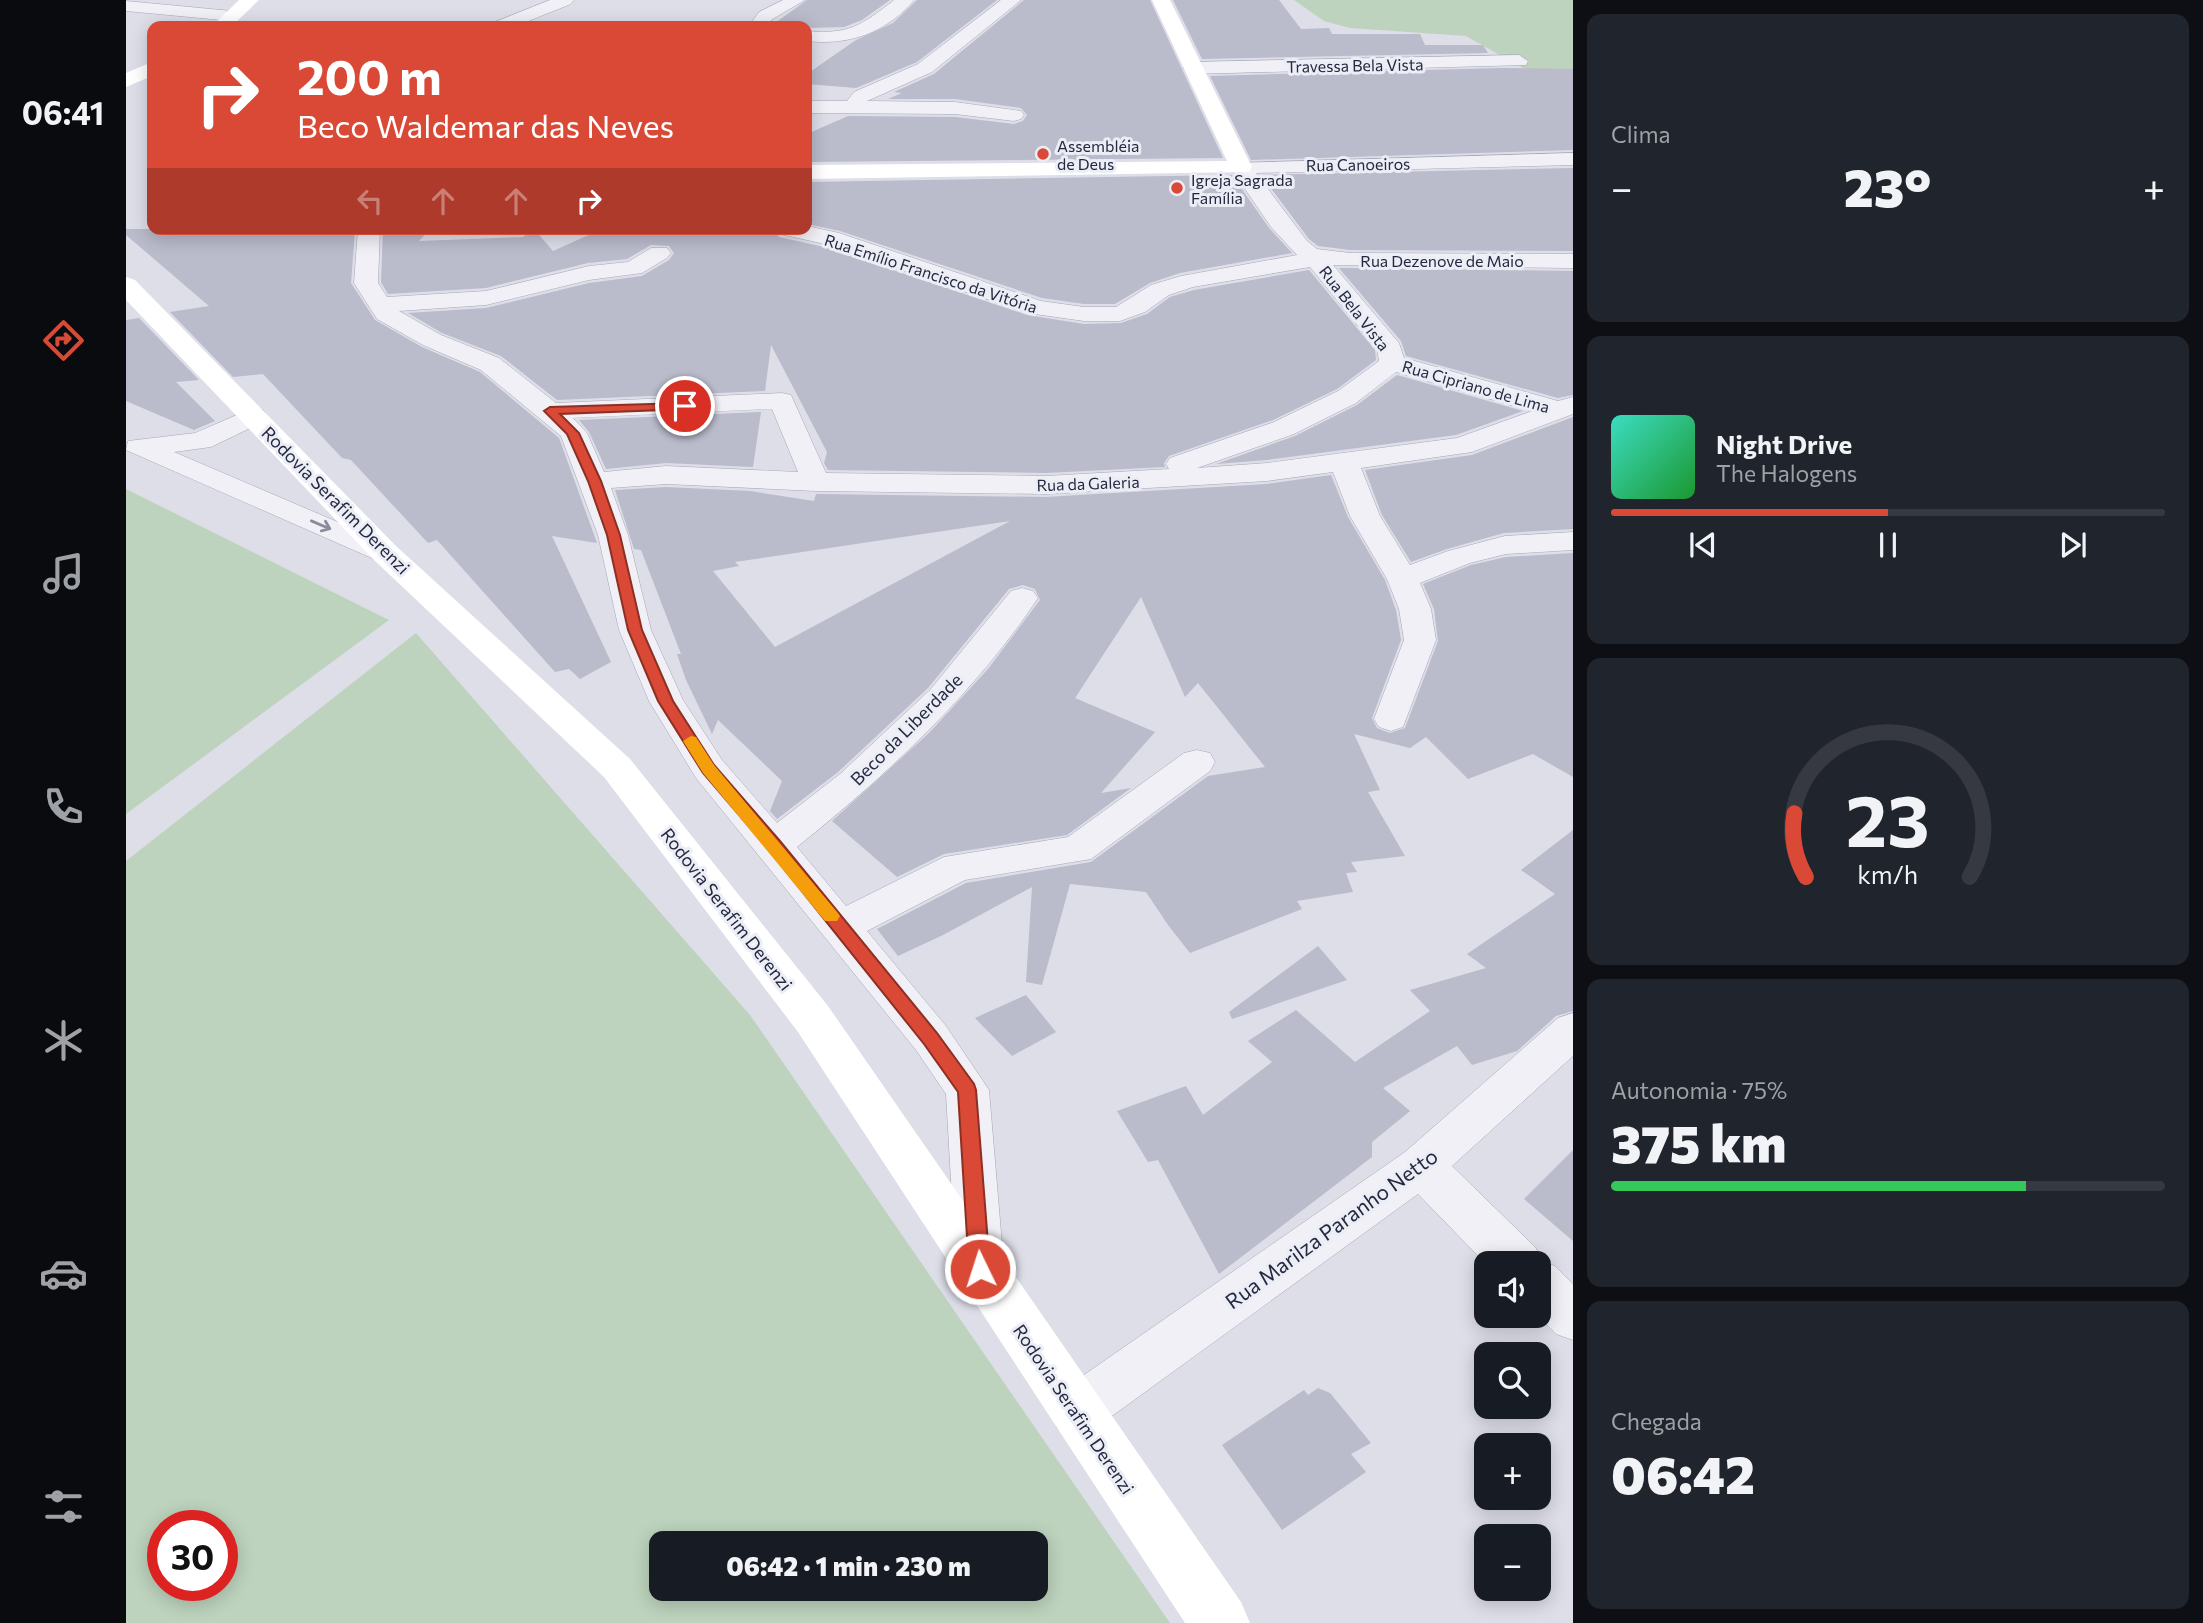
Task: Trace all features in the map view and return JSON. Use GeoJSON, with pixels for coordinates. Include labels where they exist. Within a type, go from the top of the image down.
{"type":"FeatureCollection","features":[{"type":"Feature","properties":{"kind":"main road"},"geometry":{"type":"LineString","coordinates":[[226,21],[250,0]]}},
{"type":"Feature","properties":{"kind":"main road","name":"Rua Bela Vista"},"geometry":{"type":"LineString","coordinates":[[1161,0],[1241,167]]}},
{"type":"Feature","properties":{"kind":"main road"},"geometry":{"type":"LineString","coordinates":[[126,81],[147,70]]}},
{"type":"Feature","properties":{"kind":"main road","name":"Rua Canoeiros"},"geometry":{"type":"LineString","coordinates":[[812,172],[1241,167]]}},
{"type":"Feature","properties":{"kind":"main road","name":"Rodovia Serafim Derenzi"},"geometry":{"type":"LineString","coordinates":[[126,285],[385,552],[617,768],[813,1019],[1220,1623]]}},
{"type":"Feature","properties":{"kind":"street"},"geometry":{"type":"LineString","coordinates":[[513,21],[565,0]]}},
{"type":"Feature","properties":{"kind":"street"},"geometry":{"type":"LineString","coordinates":[[764,21],[765,16],[796,0]]}},
{"type":"Feature","properties":{"kind":"street"},"geometry":{"type":"LineString","coordinates":[[812,37],[836,39],[857,34],[905,0]]}},
{"type":"Feature","properties":{"kind":"street"},"geometry":{"type":"LineString","coordinates":[[854,105],[861,96],[925,68],[1012,0]]}},
{"type":"Feature","properties":{"kind":"street"},"geometry":{"type":"LineString","coordinates":[[126,6],[226,21]]}},
{"type":"Feature","properties":{"kind":"street","name":"Travessa Bela Vista"},"geometry":{"type":"LineString","coordinates":[[1192,68],[1519,61]]}},
{"type":"Feature","properties":{"kind":"street"},"geometry":{"type":"LineString","coordinates":[[812,107],[854,105],[955,108],[1014,115]]}},
{"type":"Feature","properties":{"kind":"street","name":"Rua Canoeiros"},"geometry":{"type":"LineString","coordinates":[[1241,167],[1573,159]]}},
{"type":"Feature","properties":{"kind":"street","name":"Rua Bela Vista"},"geometry":{"type":"LineString","coordinates":[[1119,482],[1264,436],[1347,397],[1392,363],[1390,348],[1314,257],[1299,246],[1279,222],[1241,167]]}},
{"type":"Feature","properties":{"kind":"street","name":"Rua Emílio Francisco da Vitória"},"geometry":{"type":"LineString","coordinates":[[812,234],[831,238],[1037,309],[1084,314],[1120,314],[1136,307],[1160,290],[1189,281],[1314,257]]}},
{"type":"Feature","properties":{"kind":"street"},"geometry":{"type":"LineString","coordinates":[[369,235],[366,283],[386,314],[432,340],[490,364],[550,411],[573,433],[613,535],[635,630],[666,701],[709,769],[931,1038],[967,1090],[980,1269]]}},
{"type":"Feature","properties":{"kind":"street"},"geometry":{"type":"LineString","coordinates":[[381,305],[486,298],[578,276],[634,268],[659,253]]}},
{"type":"Feature","properties":{"kind":"street","name":"Rua Dezenove de Maio"},"geometry":{"type":"LineString","coordinates":[[1314,257],[1350,260],[1573,261]]}},
{"type":"Feature","properties":{"kind":"street","name":"Rua Cipriano de Lima"},"geometry":{"type":"LineString","coordinates":[[1392,363],[1567,407]]}},
{"type":"Feature","properties":{"kind":"street"},"geometry":{"type":"LineString","coordinates":[[550,411],[782,401],[816,482]]}},
{"type":"Feature","properties":{"kind":"street","name":"Rua da Galeria"},"geometry":{"type":"LineString","coordinates":[[594,481],[666,475],[816,482],[1046,485],[1119,482],[1345,463],[1462,446],[1567,407]]}},
{"type":"Feature","properties":{"kind":"street"},"geometry":{"type":"LineString","coordinates":[[132,446],[201,441],[253,416]]}},
{"type":"Feature","properties":{"kind":"street"},"geometry":{"type":"LineString","coordinates":[[211,436],[224,484]]}},
{"type":"Feature","properties":{"kind":"street"},"geometry":{"type":"LineString","coordinates":[[1264,436],[1311,466]]}},
{"type":"Feature","properties":{"kind":"street"},"geometry":{"type":"LineString","coordinates":[[132,446],[385,552]]}},
{"type":"Feature","properties":{"kind":"street"},"geometry":{"type":"LineString","coordinates":[[1345,463],[1366,516],[1403,579],[1415,609],[1420,640],[1391,719]]}},
{"type":"Feature","properties":{"kind":"street"},"geometry":{"type":"LineString","coordinates":[[258,498],[315,480]]}},
{"type":"Feature","properties":{"kind":"street"},"geometry":{"type":"LineString","coordinates":[[1403,579],[1459,557],[1504,545],[1573,541]]}},
{"type":"Feature","properties":{"kind":"street","name":"Beco da Liberdade"},"geometry":{"type":"LineString","coordinates":[[774,845],[853,783],[942,698],[1022,598]]}},
{"type":"Feature","properties":{"kind":"street"},"geometry":{"type":"LineString","coordinates":[[841,927],[957,867],[1078,849],[1197,762]]}},
{"type":"Feature","properties":{"kind":"street","name":"Rua Marilza Paranho Netto"},"geometry":{"type":"LineString","coordinates":[[1076,1411],[1421,1166],[1573,1030]]}},
{"type":"Feature","properties":{"kind":"street"},"geometry":{"type":"LineString","coordinates":[[1421,1166],[1506,1251]]}},
{"type":"Feature","properties":{"kind":"street"},"geometry":{"type":"LineString","coordinates":[[1551,1295],[1573,1317]]}},
{"type":"Feature","properties":{"kind":"green space"},"geometry":{"type":"Polygon","coordinates":[[[1294,0],[1573,0],[1573,96],[1466,36],[1350,28],[1324,21],[1294,0]]]}},
{"type":"Feature","properties":{"kind":"green space"},"geometry":{"type":"Polygon","coordinates":[[[126,489],[389,620],[126,814],[126,489]]]}},
{"type":"Feature","properties":{"kind":"green space"},"geometry":{"type":"Polygon","coordinates":[[[416,633],[750,1015],[1170,1623],[126,1623],[126,861],[416,633]]]}},
{"type":"Feature","properties":{"kind":"building"},"geometry":{"type":"Polygon","coordinates":[[[807,0],[890,0],[862,20],[844,27],[812,28],[812,21],[778,21],[807,0]]]}},
{"type":"Feature","properties":{"kind":"building"},"geometry":{"type":"Polygon","coordinates":[[[917,0],[997,0],[917,62],[856,88],[812,84],[812,71],[856,40],[893,23],[917,0]]]}},
{"type":"Feature","properties":{"kind":"building"},"geometry":{"type":"Polygon","coordinates":[[[1024,0],[1150,0],[1223,158],[812,162],[812,132],[848,116],[955,117],[1014,124],[1023,121],[1027,115],[1021,108],[955,99],[888,99],[902,93],[894,92],[934,74],[1024,0]]]}},
{"type":"Feature","properties":{"kind":"building"},"geometry":{"type":"Polygon","coordinates":[[[1173,0],[1279,0],[1301,29],[1329,28],[1332,34],[1420,34],[1425,45],[1483,45],[1488,53],[1202,59],[1173,0]]]}},
{"type":"Feature","properties":{"kind":"building"},"geometry":{"type":"Polygon","coordinates":[[[1500,68],[1573,69],[1573,150],[1251,160],[1210,76],[1500,68]]]}},
{"type":"Feature","properties":{"kind":"building"},"geometry":{"type":"Polygon","coordinates":[[[1573,168],[1573,251],[1350,250],[1318,246],[1309,239],[1261,175],[1573,168]]]}},
{"type":"Feature","properties":{"kind":"building"},"geometry":{"type":"Polygon","coordinates":[[[1232,175],[1269,228],[1292,253],[1180,273],[1150,283],[1115,304],[1084,304],[1042,298],[840,231],[812,225],[812,182],[1232,175]]]}},
{"type":"Feature","properties":{"kind":"building"},"geometry":{"type":"Polygon","coordinates":[[[126,229],[147,229],[147,235],[355,235],[351,283],[375,320],[422,347],[480,372],[559,438],[597,543],[552,536],[611,662],[580,679],[569,669],[555,672],[437,540],[428,543],[351,460],[342,458],[263,374],[233,377],[170,312],[209,306],[126,235],[126,229]]]}},
{"type":"Feature","properties":{"kind":"building"},"geometry":{"type":"Polygon","coordinates":[[[383,235],[424,235],[419,241],[539,235],[553,251],[589,235],[778,235],[824,247],[1027,315],[1084,324],[1121,323],[1147,314],[1170,297],[1194,290],[1309,270],[1375,350],[1376,360],[1337,389],[1273,420],[1169,456],[1164,463],[1165,467],[1046,473],[828,470],[824,463],[827,452],[771,345],[765,391],[557,400],[501,356],[442,333],[408,313],[486,308],[589,283],[642,276],[669,260],[674,253],[669,246],[651,245],[627,259],[588,263],[486,288],[388,294],[381,282],[383,235]]]}},
{"type":"Feature","properties":{"kind":"building"},"geometry":{"type":"Polygon","coordinates":[[[1339,268],[1573,271],[1573,395],[1558,398],[1406,356],[1401,341],[1339,268]]]}},
{"type":"Feature","properties":{"kind":"building"},"geometry":{"type":"Polygon","coordinates":[[[139,318],[199,380],[176,382],[215,421],[194,430],[126,401],[126,320],[139,318]]]}},
{"type":"Feature","properties":{"kind":"building"},"geometry":{"type":"Polygon","coordinates":[[[1397,375],[1523,411],[1456,435],[1267,460],[1216,464],[1295,436],[1357,405],[1397,375]]]}},
{"type":"Feature","properties":{"kind":"building"},"geometry":{"type":"Polygon","coordinates":[[[761,412],[753,467],[666,463],[606,469],[589,432],[579,420],[761,412]]]}},
{"type":"Feature","properties":{"kind":"building"},"geometry":{"type":"Polygon","coordinates":[[[1573,417],[1573,529],[1504,533],[1411,562],[1382,515],[1365,470],[1472,455],[1573,417]]]}},
{"type":"Feature","properties":{"kind":"building"},"geometry":{"type":"Polygon","coordinates":[[[1331,475],[1348,517],[1385,580],[1396,610],[1401,640],[1372,718],[1377,728],[1390,733],[1405,728],[1438,641],[1434,609],[1423,584],[1471,565],[1506,557],[1573,553],[1573,777],[1533,754],[1468,779],[1426,737],[1410,748],[1354,734],[1380,790],[1368,792],[1405,856],[1351,862],[1357,872],[1346,873],[1353,892],[1297,901],[1302,909],[1190,953],[1146,892],[1070,884],[1042,985],[1026,982],[1032,887],[898,956],[877,929],[966,883],[1091,862],[1208,776],[1265,767],[1198,683],[1185,697],[1141,597],[1075,698],[1155,732],[1101,793],[1131,788],[1067,835],[944,854],[897,877],[832,821],[929,733],[988,669],[1040,600],[1035,589],[1023,585],[1009,589],[928,688],[838,772],[777,819],[770,811],[782,781],[718,720],[712,734],[686,680],[677,654],[681,654],[641,550],[634,549],[615,490],[666,487],[750,491],[814,501],[816,494],[1046,497],[1267,484],[1331,475]],[[1010,521],[735,562],[739,566],[713,571],[775,647],[1010,521]]]}},
{"type":"Feature","properties":{"kind":"building"},"geometry":{"type":"Polygon","coordinates":[[[1573,830],[1573,1011],[1556,1016],[1517,1051],[1472,1065],[1457,1046],[1383,1088],[1410,1111],[1372,1142],[1372,1157],[1219,1274],[1158,1160],[1148,1162],[1117,1111],[1186,1086],[1203,1115],[1272,1062],[1248,1041],[1296,1010],[1355,1062],[1430,1011],[1410,990],[1486,968],[1467,954],[1555,894],[1521,870],[1573,830]]]}},
{"type":"Feature","properties":{"kind":"building"},"geometry":{"type":"Polygon","coordinates":[[[1318,946],[1347,980],[1232,1019],[1229,1012],[1318,946]]]}},
{"type":"Feature","properties":{"kind":"building"},"geometry":{"type":"Polygon","coordinates":[[[1026,995],[1056,1032],[1012,1056],[975,1018],[1026,995]]]}},
{"type":"Feature","properties":{"kind":"building"},"geometry":{"type":"Polygon","coordinates":[[[1573,1150],[1573,1241],[1524,1199],[1573,1150]]]}},
{"type":"Feature","properties":{"kind":"building"},"geometry":{"type":"Polygon","coordinates":[[[1318,1388],[1330,1393],[1371,1443],[1351,1454],[1366,1472],[1282,1530],[1222,1445],[1304,1390],[1308,1395],[1318,1388]]]}},
{"type":"Feature","properties":{"kind":"slow traffic"},"geometry":{"type":"LineString","coordinates":[[691,741],[709,769],[831,916]]}},
{"type":"Feature","properties":{"kind":"place","name":"Assembléia de Deus"},"geometry":{"type":"Point","coordinates":[1043,154]}},
{"type":"Feature","properties":{"kind":"place","name":"Igreja Sagrada Família"},"geometry":{"type":"Point","coordinates":[1177,188]}},
{"type":"Feature","properties":{"kind":"route"},"geometry":{"type":"LineString","coordinates":[[685,406],[550,411],[573,433],[594,481],[613,535],[635,630],[666,701],[709,769],[931,1038],[967,1090],[980,1269]]}}]}
